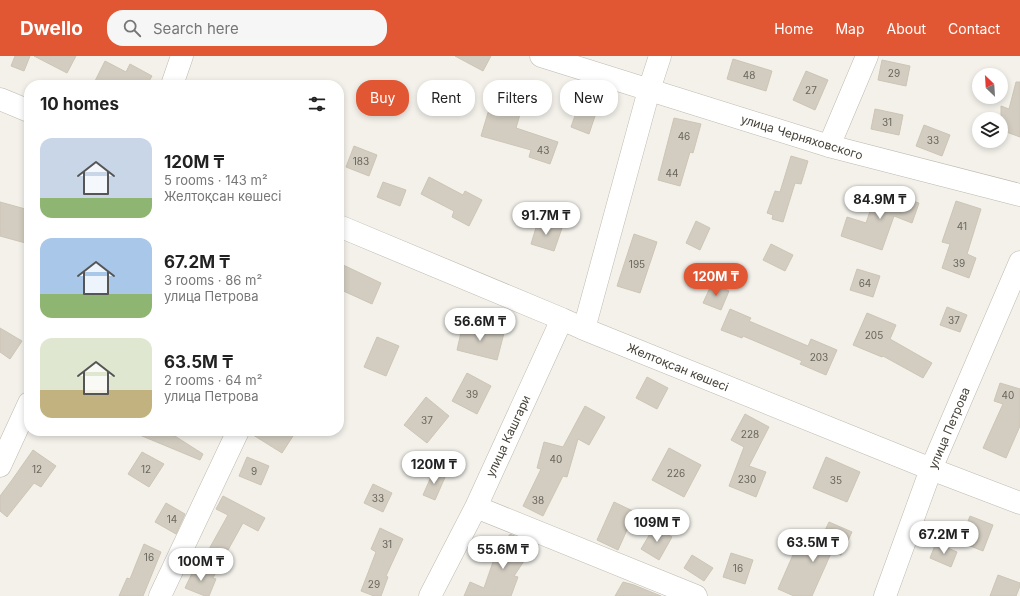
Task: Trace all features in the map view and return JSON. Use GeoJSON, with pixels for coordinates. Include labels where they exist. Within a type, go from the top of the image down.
{"type":"FeatureCollection","features":[{"type":"Feature","properties":{"kind":"street"},"geometry":{"type":"LineString","coordinates":[[174,80],[182,56]]}},
{"type":"Feature","properties":{"kind":"street","name":"улица Черняховского"},"geometry":{"type":"LineString","coordinates":[[541,56],[829,146],[1020,195]]}},
{"type":"Feature","properties":{"kind":"street"},"geometry":{"type":"LineString","coordinates":[[584,329],[649,90],[660,56]]}},
{"type":"Feature","properties":{"kind":"street"},"geometry":{"type":"LineString","coordinates":[[829,146],[867,56]]}},
{"type":"Feature","properties":{"kind":"street"},"geometry":{"type":"LineString","coordinates":[[0,99],[24,109]]}},
{"type":"Feature","properties":{"kind":"street","name":"Желтоқсан көшесі"},"geometry":{"type":"LineString","coordinates":[[344,228],[584,329],[931,470],[1020,503]]}},
{"type":"Feature","properties":{"kind":"street","name":"улица Петрова"},"geometry":{"type":"LineString","coordinates":[[885,596],[931,470],[1020,262]]}},
{"type":"Feature","properties":{"kind":"street","name":"улица Кашгари"},"geometry":{"type":"LineString","coordinates":[[430,596],[476,507],[562,319]]}},
{"type":"Feature","properties":{"kind":"street"},"geometry":{"type":"LineString","coordinates":[[0,466],[24,414]]}},
{"type":"Feature","properties":{"kind":"street"},"geometry":{"type":"LineString","coordinates":[[160,596],[236,436]]}},
{"type":"Feature","properties":{"kind":"street"},"geometry":{"type":"LineString","coordinates":[[476,507],[666,591],[696,596]]}},
{"type":"Feature","properties":{"kind":"building"},"geometry":{"type":"Polygon","coordinates":[[[15,56],[30,56],[24,71],[11,66],[15,56]]]}},
{"type":"Feature","properties":{"kind":"building"},"geometry":{"type":"Polygon","coordinates":[[[34,56],[76,56],[67,73],[34,56]]]}},
{"type":"Feature","properties":{"kind":"building"},"geometry":{"type":"Polygon","coordinates":[[[455,56],[491,56],[483,71],[455,56]]]}},
{"type":"Feature","properties":{"kind":"building"},"geometry":{"type":"Polygon","coordinates":[[[733,59],[772,71],[766,91],[727,79],[733,59]]]}},
{"type":"Feature","properties":{"kind":"building"},"geometry":{"type":"Polygon","coordinates":[[[882,60],[910,66],[906,86],[878,80],[882,60]]]}},
{"type":"Feature","properties":{"kind":"building"},"geometry":{"type":"Polygon","coordinates":[[[105,61],[126,72],[130,64],[152,76],[150,80],[96,80],[105,61]]]}},
{"type":"Feature","properties":{"kind":"building"},"geometry":{"type":"Polygon","coordinates":[[[806,71],[828,80],[815,110],[793,100],[806,71]]]}},
{"type":"Feature","properties":{"kind":"building"},"geometry":{"type":"Polygon","coordinates":[[[1016,82],[1020,82],[1020,137],[1008,133],[1008,112],[1001,112],[1001,106],[1009,109],[1016,82]]]}},
{"type":"Feature","properties":{"kind":"building"},"geometry":{"type":"Polygon","coordinates":[[[875,109],[903,115],[899,135],[871,129],[875,109]]]}},
{"type":"Feature","properties":{"kind":"building"},"geometry":{"type":"Polygon","coordinates":[[[487,116],[520,116],[516,128],[558,142],[550,164],[529,157],[531,150],[481,136],[487,116]]]}},
{"type":"Feature","properties":{"kind":"building"},"geometry":{"type":"Polygon","coordinates":[[[575,116],[595,116],[589,134],[571,127],[575,116]]]}},
{"type":"Feature","properties":{"kind":"building"},"geometry":{"type":"Polygon","coordinates":[[[674,118],[701,124],[693,153],[690,152],[680,186],[658,180],[674,118]]]}},
{"type":"Feature","properties":{"kind":"building"},"geometry":{"type":"Polygon","coordinates":[[[924,125],[950,135],[942,156],[916,146],[924,125]]]}},
{"type":"Feature","properties":{"kind":"building"},"geometry":{"type":"Polygon","coordinates":[[[354,146],[377,155],[369,176],[346,167],[354,146]]]}},
{"type":"Feature","properties":{"kind":"building"},"geometry":{"type":"Polygon","coordinates":[[[791,156],[808,161],[801,184],[795,183],[783,222],[772,219],[773,215],[767,213],[775,191],[780,192],[791,156]]]}},
{"type":"Feature","properties":{"kind":"building"},"geometry":{"type":"Polygon","coordinates":[[[429,177],[463,195],[465,191],[482,200],[469,226],[452,217],[454,211],[421,194],[429,177]]]}},
{"type":"Feature","properties":{"kind":"building"},"geometry":{"type":"Polygon","coordinates":[[[383,182],[406,190],[400,206],[377,197],[383,182]]]}},
{"type":"Feature","properties":{"kind":"building"},"geometry":{"type":"Polygon","coordinates":[[[877,191],[919,203],[912,223],[894,216],[882,250],[841,236],[847,217],[866,223],[877,191]]]}},
{"type":"Feature","properties":{"kind":"building"},"geometry":{"type":"Polygon","coordinates":[[[956,201],[981,209],[967,254],[976,258],[969,278],[942,268],[950,244],[942,242],[956,201]]]}},
{"type":"Feature","properties":{"kind":"building"},"geometry":{"type":"Polygon","coordinates":[[[0,202],[24,209],[24,243],[0,236],[0,202]]]}},
{"type":"Feature","properties":{"kind":"building"},"geometry":{"type":"Polygon","coordinates":[[[538,221],[562,228],[554,251],[531,244],[538,221]]]}},
{"type":"Feature","properties":{"kind":"building"},"geometry":{"type":"Polygon","coordinates":[[[696,221],[710,228],[700,250],[686,243],[696,221]]]}},
{"type":"Feature","properties":{"kind":"building"},"geometry":{"type":"Polygon","coordinates":[[[634,234],[657,242],[640,293],[617,286],[634,234]]]}},
{"type":"Feature","properties":{"kind":"building"},"geometry":{"type":"Polygon","coordinates":[[[771,244],[793,255],[785,271],[763,260],[771,244]]]}},
{"type":"Feature","properties":{"kind":"building"},"geometry":{"type":"Polygon","coordinates":[[[344,265],[381,283],[372,304],[344,291],[344,265]]]}},
{"type":"Feature","properties":{"kind":"building"},"geometry":{"type":"Polygon","coordinates":[[[857,269],[880,276],[873,297],[850,290],[857,269]]]}},
{"type":"Feature","properties":{"kind":"building"},"geometry":{"type":"Polygon","coordinates":[[[712,283],[729,291],[721,310],[703,303],[712,283]]]}},
{"type":"Feature","properties":{"kind":"building"},"geometry":{"type":"Polygon","coordinates":[[[947,307],[967,315],[960,332],[940,325],[947,307]]]}},
{"type":"Feature","properties":{"kind":"building"},"geometry":{"type":"Polygon","coordinates":[[[730,309],[751,318],[749,321],[808,346],[811,339],[837,350],[826,375],[800,364],[802,361],[743,336],[742,338],[721,330],[730,309]]]}},
{"type":"Feature","properties":{"kind":"building"},"geometry":{"type":"Polygon","coordinates":[[[867,313],[896,325],[890,339],[932,363],[923,378],[883,356],[882,357],[853,345],[867,313]]]}},
{"type":"Feature","properties":{"kind":"building"},"geometry":{"type":"Polygon","coordinates":[[[463,324],[504,333],[497,360],[457,350],[463,324]]]}},
{"type":"Feature","properties":{"kind":"building"},"geometry":{"type":"Polygon","coordinates":[[[0,328],[22,341],[10,359],[0,352],[0,328]]]}},
{"type":"Feature","properties":{"kind":"building"},"geometry":{"type":"Polygon","coordinates":[[[377,337],[399,346],[386,376],[364,367],[377,337]]]}},
{"type":"Feature","properties":{"kind":"building"},"geometry":{"type":"Polygon","coordinates":[[[467,373],[491,386],[477,414],[452,401],[467,373]]]}},
{"type":"Feature","properties":{"kind":"building"},"geometry":{"type":"Polygon","coordinates":[[[647,377],[668,388],[657,409],[636,398],[647,377]]]}},
{"type":"Feature","properties":{"kind":"building"},"geometry":{"type":"Polygon","coordinates":[[[1000,383],[1020,389],[1020,426],[1006,458],[983,448],[1003,404],[994,401],[1000,383]]]}},
{"type":"Feature","properties":{"kind":"building"},"geometry":{"type":"Polygon","coordinates":[[[426,397],[449,416],[427,443],[404,425],[426,397]]]}},
{"type":"Feature","properties":{"kind":"building"},"geometry":{"type":"Polygon","coordinates":[[[585,406],[605,417],[589,445],[578,439],[567,477],[563,476],[543,516],[523,506],[541,469],[537,468],[544,442],[563,447],[585,406]]]}},
{"type":"Feature","properties":{"kind":"building"},"geometry":{"type":"Polygon","coordinates":[[[745,414],[769,427],[749,466],[766,472],[756,497],[729,486],[744,447],[731,440],[745,414]]]}},
{"type":"Feature","properties":{"kind":"building"},"geometry":{"type":"Polygon","coordinates":[[[142,436],[175,436],[203,454],[200,460],[142,436]]]}},
{"type":"Feature","properties":{"kind":"building"},"geometry":{"type":"Polygon","coordinates":[[[255,436],[293,436],[282,453],[255,436]]]}},
{"type":"Feature","properties":{"kind":"building"},"geometry":{"type":"Polygon","coordinates":[[[669,448],[701,465],[684,497],[652,480],[669,448]]]}},
{"type":"Feature","properties":{"kind":"building"},"geometry":{"type":"Polygon","coordinates":[[[33,450],[56,466],[41,487],[34,483],[7,517],[0,511],[0,496],[33,450]]]}},
{"type":"Feature","properties":{"kind":"building"},"geometry":{"type":"Polygon","coordinates":[[[142,452],[164,464],[149,487],[128,474],[142,452]]]}},
{"type":"Feature","properties":{"kind":"building"},"geometry":{"type":"Polygon","coordinates":[[[247,457],[269,466],[261,485],[239,476],[247,457]]]}},
{"type":"Feature","properties":{"kind":"building"},"geometry":{"type":"Polygon","coordinates":[[[826,457],[860,472],[847,502],[813,488],[826,457]]]}},
{"type":"Feature","properties":{"kind":"building"},"geometry":{"type":"Polygon","coordinates":[[[434,470],[446,475],[435,500],[423,495],[434,470]]]}},
{"type":"Feature","properties":{"kind":"building"},"geometry":{"type":"Polygon","coordinates":[[[373,484],[392,493],[383,512],[364,503],[373,484]]]}},
{"type":"Feature","properties":{"kind":"building"},"geometry":{"type":"Polygon","coordinates":[[[223,496],[265,518],[258,531],[243,523],[223,559],[208,551],[228,515],[216,509],[223,496]]]}},
{"type":"Feature","properties":{"kind":"building"},"geometry":{"type":"Polygon","coordinates":[[[614,502],[635,512],[618,550],[597,540],[614,502]]]}},
{"type":"Feature","properties":{"kind":"building"},"geometry":{"type":"Polygon","coordinates":[[[166,503],[185,514],[176,534],[155,522],[166,503]]]}},
{"type":"Feature","properties":{"kind":"building"},"geometry":{"type":"Polygon","coordinates":[[[970,516],[993,525],[983,551],[960,542],[970,516]]]}},
{"type":"Feature","properties":{"kind":"building"},"geometry":{"type":"Polygon","coordinates":[[[829,522],[852,532],[841,555],[832,551],[812,596],[794,596],[778,589],[796,548],[813,556],[829,522]]]}},
{"type":"Feature","properties":{"kind":"building"},"geometry":{"type":"Polygon","coordinates":[[[654,527],[672,537],[659,560],[641,549],[654,527]]]}},
{"type":"Feature","properties":{"kind":"building"},"geometry":{"type":"Polygon","coordinates":[[[380,528],[403,539],[386,576],[388,577],[381,596],[374,596],[361,591],[376,552],[371,549],[380,528]]]}},
{"type":"Feature","properties":{"kind":"building"},"geometry":{"type":"Polygon","coordinates":[[[510,534],[534,546],[514,576],[518,577],[511,596],[464,596],[470,582],[484,588],[494,559],[510,534]]]}},
{"type":"Feature","properties":{"kind":"building"},"geometry":{"type":"Polygon","coordinates":[[[936,543],[957,552],[951,567],[930,558],[936,543]]]}},
{"type":"Feature","properties":{"kind":"building"},"geometry":{"type":"Polygon","coordinates":[[[144,544],[161,552],[143,596],[119,596],[127,578],[130,579],[144,544]]]}},
{"type":"Feature","properties":{"kind":"building"},"geometry":{"type":"Polygon","coordinates":[[[731,553],[753,560],[745,584],[723,577],[731,553]]]}},
{"type":"Feature","properties":{"kind":"building"},"geometry":{"type":"Polygon","coordinates":[[[692,555],[713,568],[704,581],[684,568],[692,555]]]}},
{"type":"Feature","properties":{"kind":"building"},"geometry":{"type":"Polygon","coordinates":[[[199,568],[215,574],[213,578],[216,579],[209,596],[205,596],[185,588],[194,569],[198,571],[199,568]]]}},
{"type":"Feature","properties":{"kind":"building"},"geometry":{"type":"Polygon","coordinates":[[[998,575],[1020,583],[1016,596],[990,596],[998,575]]]}},
{"type":"Feature","properties":{"kind":"building"},"geometry":{"type":"Polygon","coordinates":[[[623,582],[634,585],[661,596],[615,596],[623,582]]]}}]}
